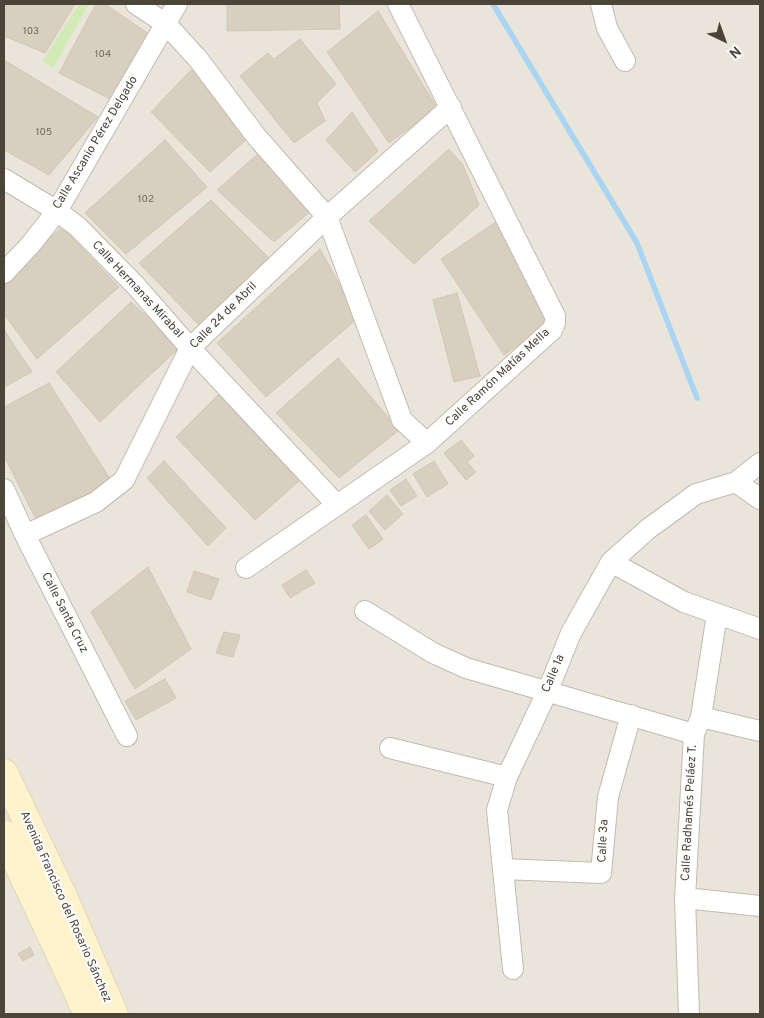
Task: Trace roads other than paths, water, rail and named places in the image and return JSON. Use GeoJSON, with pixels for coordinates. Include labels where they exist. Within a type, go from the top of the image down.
{"type":"FeatureCollection","features":[{"type":"Feature","properties":{"kind":"main road","name":"Avenida Francisco del Rosario Sánchez"},"geometry":{"type":"LineString","coordinates":[[4,773],[62,894],[114,1014]]}},
{"type":"Feature","properties":{"kind":"main road","name":"Avenida Francisco del Rosario Sánchez"},"geometry":{"type":"LineString","coordinates":[[4,834],[88,1014]]}},
{"type":"Feature","properties":{"kind":"street"},"geometry":{"type":"LineString","coordinates":[[136,4],[166,24],[198,59],[256,136],[327,217],[402,420],[427,443]]}},
{"type":"Feature","properties":{"kind":"street","name":"Calle Ascanio Pérez Delgado"},"geometry":{"type":"LineString","coordinates":[[4,273],[31,244],[56,211],[176,4]]}},
{"type":"Feature","properties":{"kind":"street","name":"Calle Ramón Matías Mella"},"geometry":{"type":"LineString","coordinates":[[246,568],[427,443],[552,330],[555,323],[555,316],[398,4]]}},
{"type":"Feature","properties":{"kind":"street"},"geometry":{"type":"LineString","coordinates":[[601,4],[608,28],[625,61]]}},
{"type":"Feature","properties":{"kind":"street","name":"Calle 24 de Abril"},"geometry":{"type":"LineString","coordinates":[[24,535],[96,502],[124,480],[190,348],[327,217],[451,107]]}},
{"type":"Feature","properties":{"kind":"street","name":"Calle Hermanas Mirabal"},"geometry":{"type":"LineString","coordinates":[[4,179],[78,227],[136,286],[190,348],[337,505]]}},
{"type":"Feature","properties":{"kind":"street","name":"Calle 1a"},"geometry":{"type":"LineString","coordinates":[[513,969],[497,810],[507,777],[548,690],[571,634],[611,562],[648,529],[696,494],[736,482],[760,463]]}},
{"type":"Feature","properties":{"kind":"street"},"geometry":{"type":"LineString","coordinates":[[736,482],[760,499]]}},
{"type":"Feature","properties":{"kind":"street","name":"Calle Santa Cruz"},"geometry":{"type":"LineString","coordinates":[[4,490],[24,535],[127,736]]}},
{"type":"Feature","properties":{"kind":"street"},"geometry":{"type":"LineString","coordinates":[[611,562],[684,602],[760,629]]}},
{"type":"Feature","properties":{"kind":"street"},"geometry":{"type":"LineString","coordinates":[[365,612],[433,653],[458,664],[631,715],[697,726],[760,731]]}},
{"type":"Feature","properties":{"kind":"street","name":"Calle Radhamés Peláez T."},"geometry":{"type":"LineString","coordinates":[[689,1014],[685,898],[697,726],[717,614]]}},
{"type":"Feature","properties":{"kind":"street","name":"Calle 3a"},"geometry":{"type":"LineString","coordinates":[[503,869],[601,873],[608,797],[631,715]]}},
{"type":"Feature","properties":{"kind":"street"},"geometry":{"type":"LineString","coordinates":[[390,748],[507,777]]}},
{"type":"Feature","properties":{"kind":"street"},"geometry":{"type":"LineString","coordinates":[[685,898],[760,906]]}},
{"type":"Feature","properties":{"kind":"waterway"},"geometry":{"type":"LineString","coordinates":[[493,4],[637,243],[697,398]]}}]}
